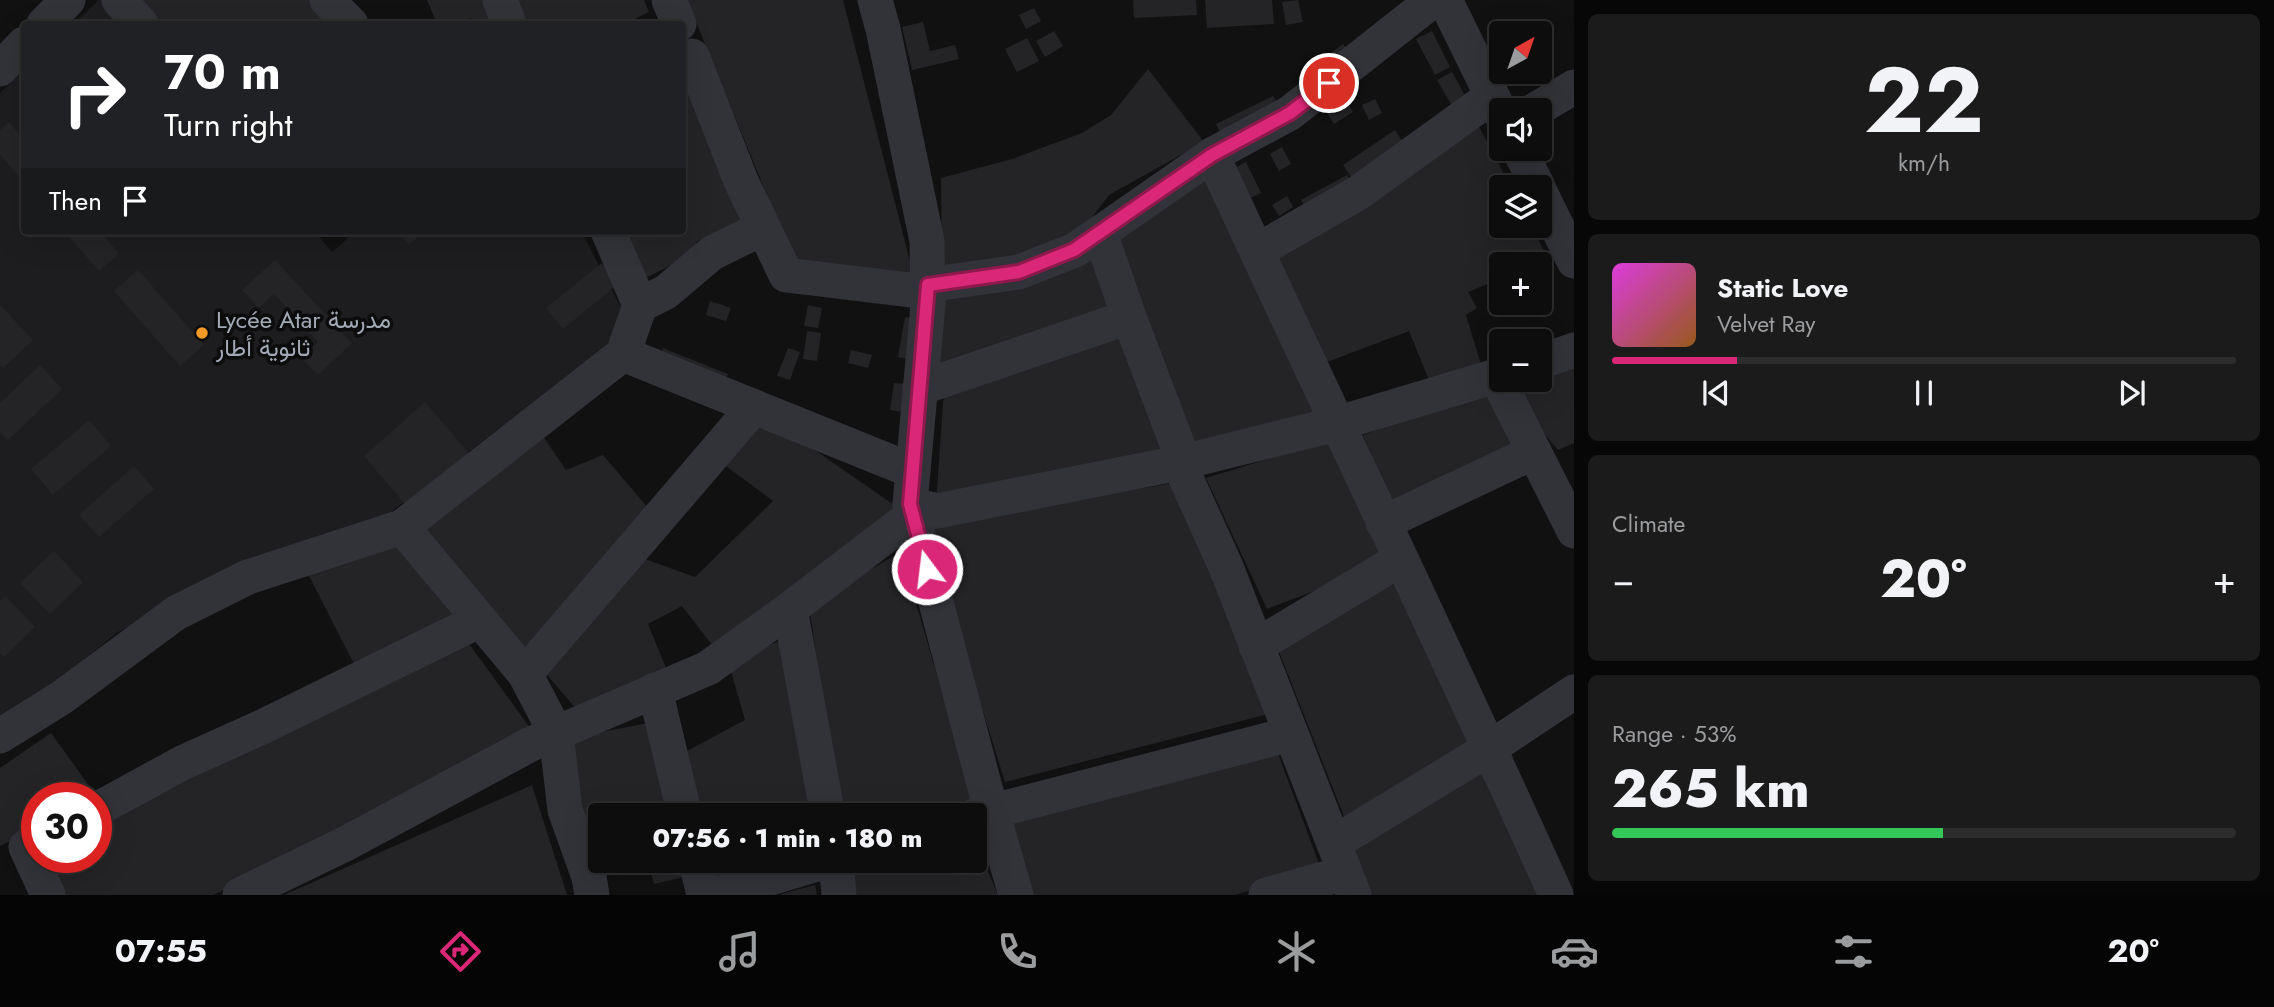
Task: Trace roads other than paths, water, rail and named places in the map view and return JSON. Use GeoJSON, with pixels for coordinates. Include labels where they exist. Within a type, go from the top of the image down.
{"type":"FeatureCollection","features":[{"type":"Feature","properties":{"kind":"street"},"geometry":{"type":"LineString","coordinates":[[47,21],[68,0]]}},
{"type":"Feature","properties":{"kind":"street"},"geometry":{"type":"LineString","coordinates":[[119,0],[138,21]]}},
{"type":"Feature","properties":{"kind":"street"},"geometry":{"type":"LineString","coordinates":[[327,0],[348,21]]}},
{"type":"Feature","properties":{"kind":"street"},"geometry":{"type":"LineString","coordinates":[[500,0],[508,21]]}},
{"type":"Feature","properties":{"kind":"street"},"geometry":{"type":"LineString","coordinates":[[669,0],[678,21]]}},
{"type":"Feature","properties":{"kind":"street"},"geometry":{"type":"LineString","coordinates":[[875,0],[927,241],[927,289],[912,497],[981,803]]}},
{"type":"Feature","properties":{"kind":"street"},"geometry":{"type":"LineString","coordinates":[[686,50],[741,181],[786,275],[927,289],[1019,272],[1074,250],[1212,155],[1290,113],[1433,0]]}},
{"type":"Feature","properties":{"kind":"street"},"geometry":{"type":"LineString","coordinates":[[1445,0],[1492,98]]}},
{"type":"Feature","properties":{"kind":"street"},"geometry":{"type":"LineString","coordinates":[[0,69],[21,47]]}},
{"type":"Feature","properties":{"kind":"street"},"geometry":{"type":"LineString","coordinates":[[1552,100],[1574,87]]}},
{"type":"Feature","properties":{"kind":"street"},"geometry":{"type":"LineString","coordinates":[[1257,251],[1358,193],[1489,111]]}},
{"type":"Feature","properties":{"kind":"street"},"geometry":{"type":"LineString","coordinates":[[1212,155],[1490,748],[1556,895]]}},
{"type":"Feature","properties":{"kind":"street"},"geometry":{"type":"LineString","coordinates":[[1552,205],[1566,222],[1574,261]]}},
{"type":"Feature","properties":{"kind":"street"},"geometry":{"type":"LineString","coordinates":[[640,305],[666,292],[712,253],[763,228]]}},
{"type":"Feature","properties":{"kind":"street"},"geometry":{"type":"LineString","coordinates":[[1100,233],[1182,463],[1226,567],[1344,870]]}},
{"type":"Feature","properties":{"kind":"street"},"geometry":{"type":"LineString","coordinates":[[0,736],[61,698],[176,613],[248,577],[402,527],[623,354],[640,305],[610,235]]}},
{"type":"Feature","properties":{"kind":"street"},"geometry":{"type":"LineString","coordinates":[[920,388],[1129,317]]}},
{"type":"Feature","properties":{"kind":"street"},"geometry":{"type":"LineString","coordinates":[[1552,358],[1574,350]]}},
{"type":"Feature","properties":{"kind":"street"},"geometry":{"type":"LineString","coordinates":[[623,354],[754,407],[937,511],[1182,463],[1336,424],[1489,378]]}},
{"type":"Feature","properties":{"kind":"street"},"geometry":{"type":"LineString","coordinates":[[1507,392],[1574,531]]}},
{"type":"Feature","properties":{"kind":"street"},"geometry":{"type":"LineString","coordinates":[[525,674],[754,407]]}},
{"type":"Feature","properties":{"kind":"street"},"geometry":{"type":"LineString","coordinates":[[1383,523],[1534,452]]}},
{"type":"Feature","properties":{"kind":"street"},"geometry":{"type":"LineString","coordinates":[[240,895],[345,844],[531,744],[708,668],[790,608],[912,497]]}},
{"type":"Feature","properties":{"kind":"street"},"geometry":{"type":"LineString","coordinates":[[402,527],[525,674],[556,733],[565,810],[589,877],[592,895]]}},
{"type":"Feature","properties":{"kind":"street"},"geometry":{"type":"LineString","coordinates":[[1256,646],[1401,559]]}},
{"type":"Feature","properties":{"kind":"street"},"geometry":{"type":"LineString","coordinates":[[790,608],[826,803]]}},
{"type":"Feature","properties":{"kind":"street"},"geometry":{"type":"LineString","coordinates":[[112,801],[182,763],[262,727],[480,620]]}},
{"type":"Feature","properties":{"kind":"street"},"geometry":{"type":"LineString","coordinates":[[655,690],[682,803]]}},
{"type":"Feature","properties":{"kind":"street"},"geometry":{"type":"LineString","coordinates":[[1266,895],[1344,870],[1490,748],[1574,692]]}},
{"type":"Feature","properties":{"kind":"street"},"geometry":{"type":"LineString","coordinates":[[987,812],[1291,734]]}},
{"type":"Feature","properties":{"kind":"street"},"geometry":{"type":"LineString","coordinates":[[987,823],[1016,895]]}},
{"type":"Feature","properties":{"kind":"street"},"geometry":{"type":"LineString","coordinates":[[35,873],[48,895]]}},
{"type":"Feature","properties":{"kind":"street"},"geometry":{"type":"LineString","coordinates":[[699,873],[704,895]]}},
{"type":"Feature","properties":{"kind":"street"},"geometry":{"type":"LineString","coordinates":[[714,895],[787,873]]}},
{"type":"Feature","properties":{"kind":"street"},"geometry":{"type":"LineString","coordinates":[[837,873],[839,895]]}},
{"type":"Feature","properties":{"kind":"place","name":"Lycée Atar مدرسة ثانوية أطار"},"geometry":{"type":"Point","coordinates":[202,333]}}]}
